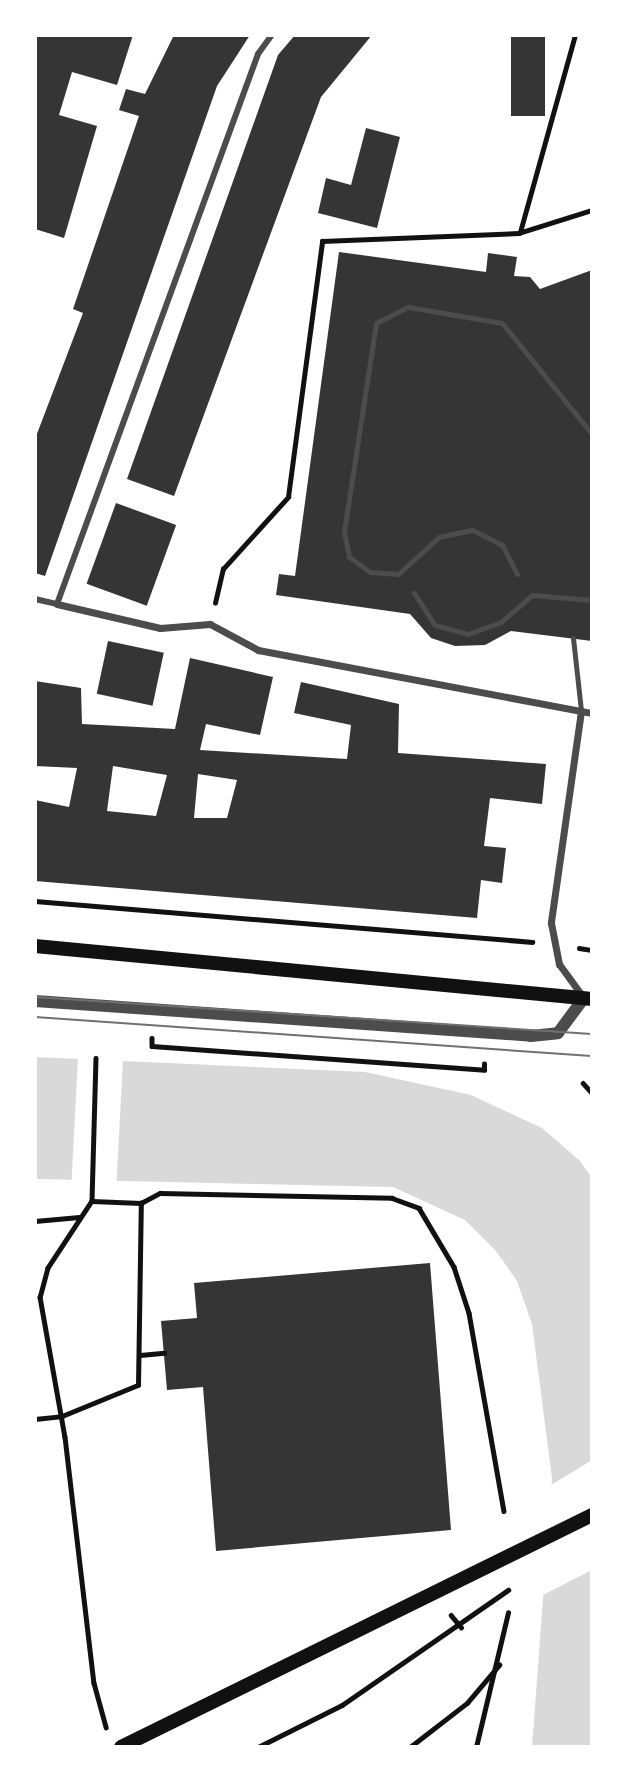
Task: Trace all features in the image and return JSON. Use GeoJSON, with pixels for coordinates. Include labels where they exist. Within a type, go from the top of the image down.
{"type":"FeatureCollection","features":[{"type":"Feature","properties":{"kind":"main road"},"geometry":{"type":"LineString","coordinates":[[35,946],[589,1000]]}},
{"type":"Feature","properties":{"kind":"main road"},"geometry":{"type":"LineString","coordinates":[[121,1747],[592,1515]]}},
{"type":"Feature","properties":{"kind":"street"},"geometry":{"type":"LineString","coordinates":[[57,604],[258,54],[272,35]]}},
{"type":"Feature","properties":{"kind":"street"},"geometry":{"type":"LineString","coordinates":[[35,599],[160,628],[210,624],[258,650],[592,713]]}},
{"type":"Feature","properties":{"kind":"street"},"geometry":{"type":"LineString","coordinates":[[35,1001],[531,1036],[558,1033],[589,1000],[559,964],[551,923],[581,711]]}},
{"type":"Feature","properties":{"kind":"lane"},"geometry":{"type":"LineString","coordinates":[[517,574],[502,545],[472,530],[439,537],[398,574],[370,572],[349,557],[344,533],[376,323],[408,307],[502,323],[592,434]]}},
{"type":"Feature","properties":{"kind":"lane"},"geometry":{"type":"LineString","coordinates":[[414,593],[435,625],[468,634],[486,631],[532,595],[592,600]]}},
{"type":"Feature","properties":{"kind":"lane"},"geometry":{"type":"LineString","coordinates":[[573,638],[581,711]]}},
{"type":"Feature","properties":{"kind":"path"},"geometry":{"type":"LineString","coordinates":[[519,233],[575,35]]}},
{"type":"Feature","properties":{"kind":"path"},"geometry":{"type":"LineString","coordinates":[[210,624],[223,569],[288,497],[322,241],[519,233],[592,210]]}},
{"type":"Feature","properties":{"kind":"path"},"geometry":{"type":"LineString","coordinates":[[35,901],[533,942]]}},
{"type":"Feature","properties":{"kind":"path"},"geometry":{"type":"LineString","coordinates":[[152,1038],[152,1046],[484,1070],[484,1063]]}},
{"type":"Feature","properties":{"kind":"path"},"geometry":{"type":"LineString","coordinates":[[96,1058],[92,1201],[48,1268],[40,1297],[62,1416],[94,1682],[109,1734]]}},
{"type":"Feature","properties":{"kind":"path"},"geometry":{"type":"LineString","coordinates":[[583,1083],[592,1093]]}},
{"type":"Feature","properties":{"kind":"path"},"geometry":{"type":"LineString","coordinates":[[92,1201],[141,1203],[160,1193],[392,1198],[419,1208],[454,1267],[469,1313],[504,1511]]}},
{"type":"Feature","properties":{"kind":"path"},"geometry":{"type":"LineString","coordinates":[[35,1419],[62,1416],[138,1385],[141,1203]]}},
{"type":"Feature","properties":{"kind":"path"},"geometry":{"type":"LineString","coordinates":[[35,1221],[80,1217]]}},
{"type":"Feature","properties":{"kind":"path"},"geometry":{"type":"LineString","coordinates":[[140,1355],[164,1353]]}},
{"type":"Feature","properties":{"kind":"path"},"geometry":{"type":"LineString","coordinates":[[258,1747],[342,1705],[472,1608]]}},
{"type":"Feature","properties":{"kind":"path"},"geometry":{"type":"LineString","coordinates":[[476,1747],[500,1664],[508,1613]]}},
{"type":"Feature","properties":{"kind":"path"},"geometry":{"type":"LineString","coordinates":[[451,1615],[461,1627]]}},
{"type":"Feature","properties":{"kind":"path"},"geometry":{"type":"LineString","coordinates":[[410,1747],[467,1703],[500,1664]]}},
{"type":"Feature","properties":{"kind":"shaded area"},"geometry":{"type":"Polygon","coordinates":[[[35,1057],[365,1072],[471,1095],[542,1128],[580,1161],[592,1178],[592,1747],[532,1747],[552,1478],[532,1324],[517,1281],[496,1251],[465,1220],[393,1187],[35,1179],[35,1057]]]}},
{"type":"Feature","properties":{"kind":"pier"},"geometry":{"type":"Polygon","coordinates":[[[78,1058],[123,1060],[116,1184],[72,1182],[78,1058]]]}},
{"type":"Feature","properties":{"kind":"pier"},"geometry":{"type":"Polygon","coordinates":[[[592,1460],[592,1570],[541,1596],[548,1487],[592,1460]]]}},
{"type":"Feature","properties":{"kind":"building"},"geometry":{"type":"Polygon","coordinates":[[[35,35],[133,35],[117,85],[72,72],[59,115],[97,126],[64,238],[35,229],[35,35]]]}},
{"type":"Feature","properties":{"kind":"building"},"geometry":{"type":"Polygon","coordinates":[[[174,35],[250,35],[217,86],[45,576],[35,573],[35,439],[83,313],[73,309],[139,116],[119,110],[126,89],[145,94],[174,35]]]}},
{"type":"Feature","properties":{"kind":"building"},"geometry":{"type":"Polygon","coordinates":[[[295,35],[372,35],[321,97],[174,496],[127,479],[278,55],[295,35]]]}},
{"type":"Feature","properties":{"kind":"building"},"geometry":{"type":"Polygon","coordinates":[[[511,35],[545,35],[545,116],[511,116],[511,35]]]}},
{"type":"Feature","properties":{"kind":"building"},"geometry":{"type":"Polygon","coordinates":[[[366,128],[400,137],[377,228],[318,213],[326,178],[351,185],[366,128]]]}},
{"type":"Feature","properties":{"kind":"building"},"geometry":{"type":"Polygon","coordinates":[[[339,252],[486,272],[488,253],[517,257],[514,276],[530,277],[540,289],[592,270],[592,641],[511,631],[485,645],[455,646],[431,638],[410,614],[276,595],[279,574],[295,576],[339,252]]]}},
{"type":"Feature","properties":{"kind":"building"},"geometry":{"type":"Polygon","coordinates":[[[116,503],[176,525],[147,606],[87,584],[116,503]]]}},
{"type":"Feature","properties":{"kind":"building"},"geometry":{"type":"Polygon","coordinates":[[[108,641],[164,653],[153,706],[97,694],[108,641]]]}},
{"type":"Feature","properties":{"kind":"building"},"geometry":{"type":"Polygon","coordinates":[[[190,658],[273,677],[260,735],[206,724],[200,750],[347,759],[351,725],[294,713],[301,682],[399,704],[398,753],[546,764],[542,804],[490,798],[484,846],[506,848],[502,883],[481,880],[477,918],[35,881],[35,800],[69,807],[77,768],[35,766],[35,681],[81,688],[82,724],[175,729],[190,658]],[[113,766],[107,811],[156,816],[167,775],[113,766]],[[198,774],[194,818],[227,818],[237,780],[198,774]]]}},
{"type":"Feature","properties":{"kind":"building"},"geometry":{"type":"Polygon","coordinates":[[[430,1263],[451,1530],[216,1551],[203,1387],[167,1390],[161,1321],[197,1318],[194,1283],[430,1263]]]}},
{"type":"Feature","properties":{"kind":"tram line"},"geometry":{"type":"LineString","coordinates":[[35,997],[592,1034]]}},
{"type":"Feature","properties":{"kind":"tram line"},"geometry":{"type":"LineString","coordinates":[[35,1017],[592,1056]]}}]}
